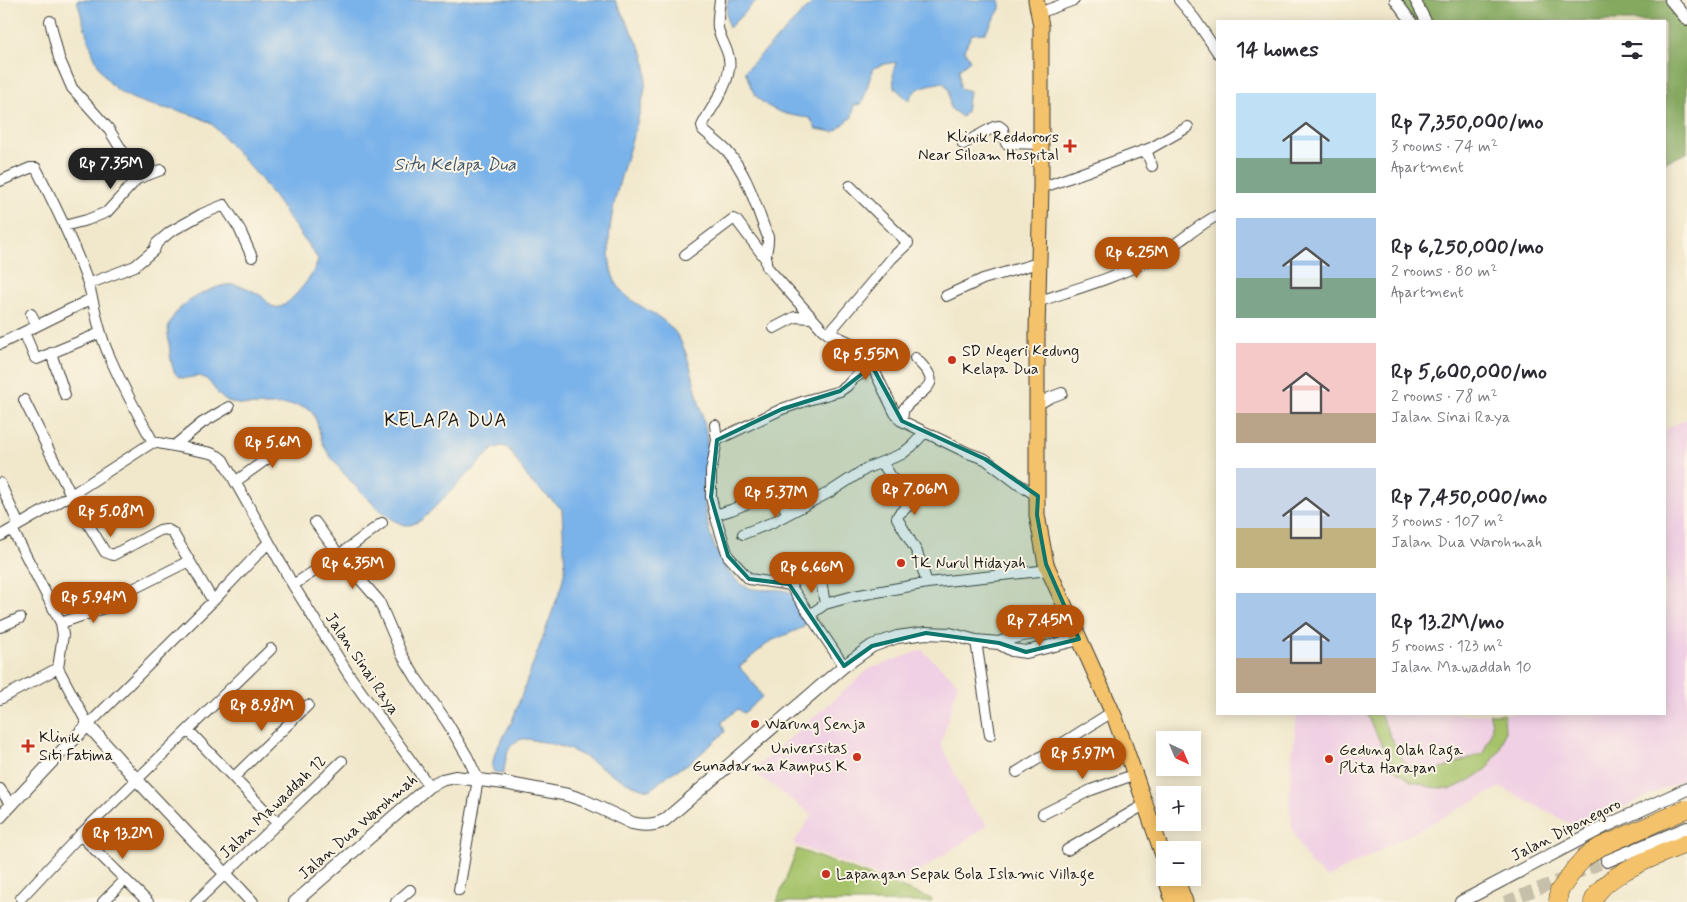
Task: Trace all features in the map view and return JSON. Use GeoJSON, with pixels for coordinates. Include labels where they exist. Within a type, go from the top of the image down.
{"type":"FeatureCollection","features":[{"type":"Feature","properties":{"kind":"highway"},"geometry":{"type":"LineString","coordinates":[[1558,902],[1559,891],[1585,857],[1600,847],[1687,809]]}},
{"type":"Feature","properties":{"kind":"highway"},"geometry":{"type":"LineString","coordinates":[[1593,902],[1606,883],[1638,864],[1687,842]]}},
{"type":"Feature","properties":{"kind":"main road"},"geometry":{"type":"LineString","coordinates":[[1037,7],[1041,26],[1041,188],[1037,302],[1037,515],[1048,570],[1112,712],[1136,774],[1144,805],[1157,841]]}},
{"type":"Feature","properties":{"kind":"main road"},"geometry":{"type":"LineString","coordinates":[[1168,886],[1173,902]]}},
{"type":"Feature","properties":{"kind":"main road"},"geometry":{"type":"LineString","coordinates":[[1179,886],[1185,902]]}},
{"type":"Feature","properties":{"kind":"street"},"geometry":{"type":"LineString","coordinates":[[720,0],[718,27],[726,45],[730,68],[719,97],[702,126],[703,130],[727,151],[746,181],[768,237],[765,258]]}},
{"type":"Feature","properties":{"kind":"street"},"geometry":{"type":"LineString","coordinates":[[1037,7],[1074,0]]}},
{"type":"Feature","properties":{"kind":"street"},"geometry":{"type":"LineString","coordinates":[[1178,0],[1195,19],[1216,50]]}},
{"type":"Feature","properties":{"kind":"street"},"geometry":{"type":"LineString","coordinates":[[1395,0],[1410,20]]}},
{"type":"Feature","properties":{"kind":"street"},"geometry":{"type":"LineString","coordinates":[[1414,0],[1425,20]]}},
{"type":"Feature","properties":{"kind":"street"},"geometry":{"type":"LineString","coordinates":[[1671,0],[1687,19]]}},
{"type":"Feature","properties":{"kind":"street"},"geometry":{"type":"LineString","coordinates":[[50,21],[59,58],[72,88],[108,128],[137,179]]}},
{"type":"Feature","properties":{"kind":"street"},"geometry":{"type":"LineString","coordinates":[[963,144],[999,126],[1003,130],[1006,143],[1041,144]]}},
{"type":"Feature","properties":{"kind":"street"},"geometry":{"type":"LineString","coordinates":[[1041,188],[1146,150],[1188,127]]}},
{"type":"Feature","properties":{"kind":"street"},"geometry":{"type":"LineString","coordinates":[[1146,150],[1152,166]]}},
{"type":"Feature","properties":{"kind":"street"},"geometry":{"type":"LineString","coordinates":[[0,181],[30,168],[36,168],[64,226],[88,284],[100,332],[123,389],[153,442],[71,495],[0,536]]}},
{"type":"Feature","properties":{"kind":"street"},"geometry":{"type":"LineString","coordinates":[[64,226],[107,212],[137,179],[161,170]]}},
{"type":"Feature","properties":{"kind":"street"},"geometry":{"type":"LineString","coordinates":[[828,334],[892,258],[908,243],[850,186]]}},
{"type":"Feature","properties":{"kind":"street"},"geometry":{"type":"LineString","coordinates":[[88,284],[135,266],[154,250],[157,242],[170,232],[202,214],[224,205],[239,228],[252,257]]}},
{"type":"Feature","properties":{"kind":"street"},"geometry":{"type":"LineString","coordinates":[[1037,302],[1107,278],[1149,261],[1206,221],[1216,217]]}},
{"type":"Feature","properties":{"kind":"street"},"geometry":{"type":"LineString","coordinates":[[684,255],[732,219],[737,221],[765,258],[768,267],[774,275],[823,330],[856,346],[866,356],[895,413],[902,421],[968,453],[985,459],[1018,484],[1038,496]]}},
{"type":"Feature","properties":{"kind":"street"},"geometry":{"type":"LineString","coordinates":[[946,296],[983,279],[1038,263]]}},
{"type":"Feature","properties":{"kind":"street"},"geometry":{"type":"LineString","coordinates":[[0,344],[91,299]]}},
{"type":"Feature","properties":{"kind":"street"},"geometry":{"type":"LineString","coordinates":[[31,314],[37,325]]}},
{"type":"Feature","properties":{"kind":"street"},"geometry":{"type":"LineString","coordinates":[[774,328],[795,317],[812,318]]}},
{"type":"Feature","properties":{"kind":"street"},"geometry":{"type":"LineString","coordinates":[[24,332],[38,359],[100,332]]}},
{"type":"Feature","properties":{"kind":"street"},"geometry":{"type":"LineString","coordinates":[[51,353],[65,395]]}},
{"type":"Feature","properties":{"kind":"street"},"geometry":{"type":"LineString","coordinates":[[902,421],[904,410],[928,388],[931,380],[930,376],[915,358]]}},
{"type":"Feature","properties":{"kind":"street"},"geometry":{"type":"LineString","coordinates":[[717,440],[789,406],[840,391],[852,379],[872,366]]}},
{"type":"Feature","properties":{"kind":"street"},"geometry":{"type":"LineString","coordinates":[[1037,405],[1062,393]]}},
{"type":"Feature","properties":{"kind":"street"},"geometry":{"type":"LineString","coordinates":[[24,400],[71,495],[107,554],[113,555],[160,530],[166,529],[173,533],[213,601]]}},
{"type":"Feature","properties":{"kind":"street"},"geometry":{"type":"LineString","coordinates":[[174,446],[202,423],[229,407]]}},
{"type":"Feature","properties":{"kind":"street"},"geometry":{"type":"LineString","coordinates":[[715,425],[717,440],[710,484],[715,515],[728,556],[749,579],[790,585],[844,666]]}},
{"type":"Feature","properties":{"kind":"street"},"geometry":{"type":"LineString","coordinates":[[743,534],[771,523],[830,492],[867,468],[902,454],[925,432]]}},
{"type":"Feature","properties":{"kind":"street"},"geometry":{"type":"LineString","coordinates":[[235,482],[297,437]]}},
{"type":"Feature","properties":{"kind":"street","name":"Jalan Sinai Raya"},"geometry":{"type":"LineString","coordinates":[[153,442],[211,452],[222,460],[293,585],[349,675],[429,786]]}},
{"type":"Feature","properties":{"kind":"street"},"geometry":{"type":"LineString","coordinates":[[882,462],[908,504],[897,518],[917,552],[927,583]]}},
{"type":"Feature","properties":{"kind":"street"},"geometry":{"type":"LineString","coordinates":[[0,483],[15,527],[61,623],[62,635],[58,668],[88,725],[136,780],[252,902]]}},
{"type":"Feature","properties":{"kind":"street"},"geometry":{"type":"LineString","coordinates":[[715,515],[774,493],[778,495],[788,514]]}},
{"type":"Feature","properties":{"kind":"street"},"geometry":{"type":"LineString","coordinates":[[315,522],[339,555],[382,606],[402,655],[483,779],[459,890]]}},
{"type":"Feature","properties":{"kind":"street"},"geometry":{"type":"LineString","coordinates":[[293,585],[339,555],[382,523]]}},
{"type":"Feature","properties":{"kind":"street"},"geometry":{"type":"LineString","coordinates":[[0,817],[60,753],[213,601],[269,542]]}},
{"type":"Feature","properties":{"kind":"street"},"geometry":{"type":"LineString","coordinates":[[131,590],[190,561]]}},
{"type":"Feature","properties":{"kind":"street"},"geometry":{"type":"LineString","coordinates":[[818,563],[826,604]]}},
{"type":"Feature","properties":{"kind":"street"},"geometry":{"type":"LineString","coordinates":[[810,615],[826,604],[854,596],[927,583],[1048,570]]}},
{"type":"Feature","properties":{"kind":"street"},"geometry":{"type":"LineString","coordinates":[[61,623],[118,603]]}},
{"type":"Feature","properties":{"kind":"street"},"geometry":{"type":"LineString","coordinates":[[0,627],[20,618]]}},
{"type":"Feature","properties":{"kind":"street","name":"Jalan Dua Warohmah"},"geometry":{"type":"LineString","coordinates":[[999,643],[1014,637],[1029,636],[1072,624]]}},
{"type":"Feature","properties":{"kind":"street","name":"Jalan Dua Warohmah"},"geometry":{"type":"LineString","coordinates":[[295,902],[429,786],[448,778],[483,779],[568,795],[583,800],[623,820],[648,826],[665,820],[844,666],[872,646],[896,637],[926,633],[950,634],[976,641],[999,643],[1012,650],[1026,652],[1079,639]]}},
{"type":"Feature","properties":{"kind":"street"},"geometry":{"type":"LineString","coordinates":[[976,641],[990,735]]}},
{"type":"Feature","properties":{"kind":"street"},"geometry":{"type":"LineString","coordinates":[[21,898],[80,835],[271,649]]}},
{"type":"Feature","properties":{"kind":"street"},"geometry":{"type":"LineString","coordinates":[[0,699],[58,668]]}},
{"type":"Feature","properties":{"kind":"street"},"geometry":{"type":"LineString","coordinates":[[234,777],[308,705]]}},
{"type":"Feature","properties":{"kind":"street"},"geometry":{"type":"LineString","coordinates":[[1017,772],[1112,712]]}},
{"type":"Feature","properties":{"kind":"street"},"geometry":{"type":"LineString","coordinates":[[188,730],[278,824]]}},
{"type":"Feature","properties":{"kind":"street","name":"Jalan Mawaddah 12"},"geometry":{"type":"LineString","coordinates":[[196,902],[342,761]]}},
{"type":"Feature","properties":{"kind":"street"},"geometry":{"type":"LineString","coordinates":[[1043,814],[1086,792],[1136,774]]}},
{"type":"Feature","properties":{"kind":"street"},"geometry":{"type":"LineString","coordinates":[[0,789],[11,805]]}},
{"type":"Feature","properties":{"kind":"street","name":"Jalan Diponegoro"},"geometry":{"type":"LineString","coordinates":[[1461,902],[1606,826],[1687,789]]}},
{"type":"Feature","properties":{"kind":"street"},"geometry":{"type":"LineString","coordinates":[[1067,850],[1144,805]]}},
{"type":"Feature","properties":{"kind":"street"},"geometry":{"type":"LineString","coordinates":[[1607,861],[1687,828]]}},
{"type":"Feature","properties":{"kind":"street"},"geometry":{"type":"LineString","coordinates":[[80,835],[148,902]]}},
{"type":"Feature","properties":{"kind":"street"},"geometry":{"type":"LineString","coordinates":[[103,902],[126,880]]}},
{"type":"Feature","properties":{"kind":"street"},"geometry":{"type":"LineString","coordinates":[[396,902],[410,890]]}},
{"type":"Feature","properties":{"kind":"highlighted area"},"geometry":{"type":"Polygon","coordinates":[[[872,366],[902,421],[985,459],[1038,496],[1037,515],[1046,564],[1079,639],[1026,652],[999,643],[926,633],[872,646],[844,666],[789,584],[749,579],[728,556],[711,497],[717,440],[782,409],[840,391],[872,366]]]}},
{"type":"Feature","properties":{"kind":"shaded area"},"geometry":{"type":"Polygon","coordinates":[[[1687,419],[1687,778],[1578,828],[1501,787],[1327,878],[1310,863],[1293,831],[1289,807],[1290,773],[1297,715],[1666,715],[1666,429],[1687,419]]]}},
{"type":"Feature","properties":{"kind":"shaded area","name":"Universitas Gunadarma Kampus K"},"geometry":{"type":"Polygon","coordinates":[[[922,650],[958,683],[941,744],[970,806],[988,825],[901,884],[793,844],[812,815],[752,771],[869,669],[922,650]]]}},
{"type":"Feature","properties":{"kind":"green space"},"geometry":{"type":"Polygon","coordinates":[[[1391,0],[1666,0],[1687,25],[1687,153],[1666,162],[1666,20],[1408,20],[1391,0]]]}},
{"type":"Feature","properties":{"kind":"green space"},"geometry":{"type":"Polygon","coordinates":[[[1367,715],[1380,715],[1400,756],[1410,767],[1425,775],[1483,753],[1489,739],[1492,724],[1489,715],[1504,715],[1505,731],[1500,749],[1487,769],[1472,779],[1452,789],[1430,787],[1411,781],[1395,770],[1367,715]]]}},
{"type":"Feature","properties":{"kind":"green space","name":"Lapangan Sepak Bola Islamic Village"},"geometry":{"type":"Polygon","coordinates":[[[797,849],[932,899],[931,902],[777,902],[797,849]]]}},
{"type":"Feature","properties":{"kind":"water","name":"Situ Kelapa Dua"},"geometry":{"type":"Polygon","coordinates":[[[77,0],[615,0],[643,53],[646,79],[637,123],[617,193],[610,229],[610,263],[614,278],[620,289],[629,298],[671,327],[679,338],[686,354],[706,429],[705,510],[710,534],[719,557],[725,567],[741,584],[755,589],[790,592],[796,599],[805,620],[804,627],[771,641],[741,665],[740,668],[755,685],[762,697],[745,712],[743,713],[738,709],[723,721],[725,732],[698,756],[668,775],[650,790],[626,782],[582,755],[570,750],[524,739],[518,740],[510,748],[503,774],[494,772],[492,767],[495,752],[512,721],[561,588],[565,569],[562,509],[530,481],[509,449],[501,446],[493,449],[423,519],[410,525],[402,524],[393,520],[371,502],[329,455],[322,441],[314,416],[308,408],[289,405],[248,405],[229,402],[222,398],[205,378],[199,376],[182,378],[177,375],[171,362],[168,330],[175,314],[188,302],[205,292],[221,286],[232,285],[252,290],[270,305],[279,307],[287,303],[304,285],[314,270],[318,259],[261,179],[213,125],[194,116],[135,100],[114,87],[100,69],[95,58],[77,0]]]}},
{"type":"Feature","properties":{"kind":"water"},"geometry":{"type":"Polygon","coordinates":[[[728,0],[757,0],[729,28],[726,15],[728,0]]]}},
{"type":"Feature","properties":{"kind":"water"},"geometry":{"type":"Polygon","coordinates":[[[815,0],[1000,0],[1000,9],[985,33],[972,34],[964,50],[970,60],[959,69],[960,88],[969,91],[966,111],[962,117],[950,108],[949,90],[943,82],[918,89],[909,101],[894,87],[893,72],[896,62],[873,68],[862,104],[854,105],[852,117],[834,132],[816,129],[810,118],[787,114],[765,104],[754,93],[745,71],[815,0]]]}},
{"type":"Feature","properties":{"kind":"tunnel"},"geometry":{"type":"LineString","coordinates":[[1505,902],[1607,861]]}},
{"type":"Feature","properties":{"kind":"place","name":"Klinik Reddorors Near Siloam Hospital"},"geometry":{"type":"Point","coordinates":[1070,146]}},
{"type":"Feature","properties":{"kind":"place","name":"SD Negeri Kedung Kelapa Dua"},"geometry":{"type":"Point","coordinates":[952,360]}},
{"type":"Feature","properties":{"kind":"place","name":"TK Nurul Hidayah"},"geometry":{"type":"Point","coordinates":[901,563]}},
{"type":"Feature","properties":{"kind":"place","name":"Warung Senja"},"geometry":{"type":"Point","coordinates":[755,724]}},
{"type":"Feature","properties":{"kind":"place","name":"Klinik Siti Fatima"},"geometry":{"type":"Point","coordinates":[28,746]}},
{"type":"Feature","properties":{"kind":"place","name":"Universitas Gunadarma Kampus K"},"geometry":{"type":"Point","coordinates":[857,757]}},
{"type":"Feature","properties":{"kind":"place","name":"Gedung Olah Raga Plita Harapan"},"geometry":{"type":"Point","coordinates":[1329,759]}},
{"type":"Feature","properties":{"kind":"place","name":"Lapangan Sepak Bola Islamic Village"},"geometry":{"type":"Point","coordinates":[826,874]}},
{"type":"Feature","properties":{"kind":"district","name":"KELAPA DUA"},"geometry":{"type":"Point","coordinates":[446,420]}}]}
